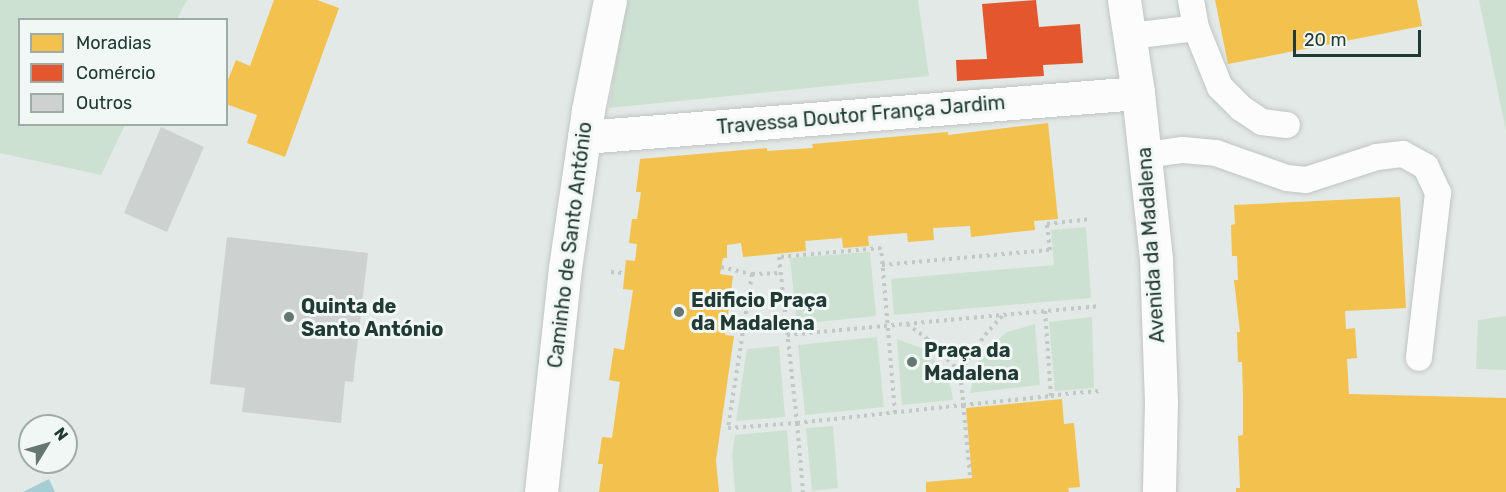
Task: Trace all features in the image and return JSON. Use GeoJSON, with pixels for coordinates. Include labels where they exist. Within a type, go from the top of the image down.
{"type":"FeatureCollection","features":[{"type":"Feature","properties":{"kind":"street","name":"Caminho de Santo António"},"geometry":{"type":"LineString","coordinates":[[541,492],[565,268],[585,137],[610,0]]}},
{"type":"Feature","properties":{"kind":"street","name":"Avenida da Madalena"},"geometry":{"type":"LineString","coordinates":[[1124,0],[1131,36],[1146,155],[1156,259],[1161,401],[1159,492]]}},
{"type":"Feature","properties":{"kind":"street","name":"Travessa Doutor França Jardim"},"geometry":{"type":"LineString","coordinates":[[585,137],[1138,93]]}},
{"type":"Feature","properties":{"kind":"lane"},"geometry":{"type":"LineString","coordinates":[[1191,0],[1196,28],[1220,87],[1241,108],[1262,122],[1287,125]]}},
{"type":"Feature","properties":{"kind":"lane"},"geometry":{"type":"LineString","coordinates":[[1131,36],[1196,28]]}},
{"type":"Feature","properties":{"kind":"lane"},"geometry":{"type":"LineString","coordinates":[[1146,155],[1183,150],[1216,153],[1287,178],[1306,180],[1377,157],[1403,154],[1426,166],[1438,193],[1419,358]]}},
{"type":"Feature","properties":{"kind":"path"},"geometry":{"type":"LineString","coordinates":[[882,264],[1050,250],[1047,224],[1091,219]]}},
{"type":"Feature","properties":{"kind":"path"},"geometry":{"type":"LineString","coordinates":[[803,492],[779,257],[881,248],[895,413]]}},
{"type":"Feature","properties":{"kind":"path"},"geometry":{"type":"LineString","coordinates":[[721,267],[752,274],[781,273]]}},
{"type":"Feature","properties":{"kind":"path"},"geometry":{"type":"LineString","coordinates":[[611,272],[624,273]]}},
{"type":"Feature","properties":{"kind":"path"},"geometry":{"type":"LineString","coordinates":[[752,274],[728,428],[797,423],[1101,391]]}},
{"type":"Feature","properties":{"kind":"path"},"geometry":{"type":"LineString","coordinates":[[787,335],[1098,306]]}},
{"type":"Feature","properties":{"kind":"path"},"geometry":{"type":"LineString","coordinates":[[1045,311],[1051,396]]}},
{"type":"Feature","properties":{"kind":"path"},"geometry":{"type":"LineString","coordinates":[[970,476],[960,372],[967,358],[1004,315]]}},
{"type":"Feature","properties":{"kind":"path"},"geometry":{"type":"LineString","coordinates":[[907,324],[926,338],[960,372]]}},
{"type":"Feature","properties":{"kind":"green space"},"geometry":{"type":"Polygon","coordinates":[[[0,0],[187,0],[178,18],[18,18],[18,126],[125,126],[101,175],[0,153],[0,0]]]}},
{"type":"Feature","properties":{"kind":"green space"},"geometry":{"type":"Polygon","coordinates":[[[626,0],[918,0],[929,76],[609,108],[626,0]]]}},
{"type":"Feature","properties":{"kind":"green space"},"geometry":{"type":"Polygon","coordinates":[[[1479,0],[1506,0],[1506,131],[1479,0]]]}},
{"type":"Feature","properties":{"kind":"green space"},"geometry":{"type":"Polygon","coordinates":[[[1086,227],[1091,298],[894,315],[891,279],[1054,265],[1051,230],[1086,227]]]}},
{"type":"Feature","properties":{"kind":"green space"},"geometry":{"type":"Polygon","coordinates":[[[870,252],[876,316],[797,324],[790,258],[870,252]]]}},
{"type":"Feature","properties":{"kind":"green space"},"geometry":{"type":"Polygon","coordinates":[[[1506,316],[1506,370],[1476,369],[1478,320],[1506,316]]]}},
{"type":"Feature","properties":{"kind":"green space"},"geometry":{"type":"Polygon","coordinates":[[[1092,317],[1094,388],[1055,391],[1049,322],[1092,317]]]}},
{"type":"Feature","properties":{"kind":"green space"},"geometry":{"type":"Polygon","coordinates":[[[1035,324],[1040,385],[970,393],[977,364],[985,351],[1007,332],[1035,324]]]}},
{"type":"Feature","properties":{"kind":"green space"},"geometry":{"type":"Polygon","coordinates":[[[877,337],[884,407],[805,415],[798,345],[877,337]]]}},
{"type":"Feature","properties":{"kind":"green space"},"geometry":{"type":"Polygon","coordinates":[[[897,339],[921,348],[940,365],[951,388],[953,400],[902,405],[897,339]]]}},
{"type":"Feature","properties":{"kind":"green space"},"geometry":{"type":"Polygon","coordinates":[[[779,346],[785,417],[736,421],[747,349],[779,346]]]}},
{"type":"Feature","properties":{"kind":"green space"},"geometry":{"type":"Polygon","coordinates":[[[833,426],[838,488],[812,491],[806,428],[833,426]]]}},
{"type":"Feature","properties":{"kind":"green space"},"geometry":{"type":"Polygon","coordinates":[[[787,430],[792,492],[735,492],[732,454],[735,435],[787,430]]]}},
{"type":"Feature","properties":{"kind":"water"},"geometry":{"type":"Polygon","coordinates":[[[49,479],[55,492],[23,492],[49,479]]]}},
{"type":"Feature","properties":{"kind":"building: Moradias"},"geometry":{"type":"Polygon","coordinates":[[[274,0],[317,0],[339,8],[285,157],[247,143],[257,115],[228,105],[228,80],[236,60],[250,66],[274,0]]]}},
{"type":"Feature","properties":{"kind":"building: Moradias"},"geometry":{"type":"Polygon","coordinates":[[[1215,0],[1417,0],[1422,26],[1228,64],[1215,0]]]}},
{"type":"Feature","properties":{"kind":"building: Moradias","name":"Edificio Praça da Madalena"},"geometry":{"type":"Polygon","coordinates":[[[1048,123],[1058,219],[1034,221],[1035,230],[971,237],[970,226],[933,228],[934,240],[908,242],[907,233],[868,236],[869,246],[843,248],[842,238],[805,241],[806,251],[743,257],[741,243],[727,245],[727,258],[723,258],[720,274],[733,276],[725,335],[734,336],[716,460],[719,492],[599,492],[603,464],[598,464],[602,437],[612,438],[620,382],[609,380],[614,348],[624,350],[633,290],[623,289],[626,260],[635,261],[637,244],[629,243],[632,219],[637,219],[641,192],[636,192],[640,159],[767,148],[767,151],[813,148],[812,144],[948,132],[948,135],[1048,123]]]}},
{"type":"Feature","properties":{"kind":"building: Moradias"},"geometry":{"type":"Polygon","coordinates":[[[1400,197],[1406,308],[1345,311],[1346,329],[1355,328],[1357,358],[1347,359],[1349,394],[1506,398],[1506,492],[1236,492],[1236,488],[1240,488],[1238,436],[1243,435],[1243,395],[1242,362],[1238,362],[1237,332],[1240,332],[1234,280],[1238,280],[1237,256],[1232,256],[1231,225],[1235,224],[1234,205],[1400,197]]]}},
{"type":"Feature","properties":{"kind":"building: Moradias"},"geometry":{"type":"Polygon","coordinates":[[[1062,399],[1064,424],[1074,423],[1080,487],[1068,488],[1069,492],[926,492],[926,482],[972,478],[966,408],[1062,399]]]}},
{"type":"Feature","properties":{"kind":"building: Comércio"},"geometry":{"type":"Polygon","coordinates":[[[1036,0],[1039,27],[1080,24],[1083,63],[1043,65],[1044,76],[957,81],[956,60],[987,59],[982,4],[1036,0]]]}},
{"type":"Feature","properties":{"kind":"building: Outros"},"geometry":{"type":"Polygon","coordinates":[[[161,127],[204,147],[167,232],[124,213],[161,127]]]}},
{"type":"Feature","properties":{"kind":"building: Outros","name":"Quinta de Santo António"},"geometry":{"type":"Polygon","coordinates":[[[227,237],[368,253],[353,382],[345,381],[341,423],[242,412],[245,388],[210,384],[227,237]]]}},
{"type":"Feature","properties":{"kind":"place","name":"Edificio Praça da Madalena"},"geometry":{"type":"Point","coordinates":[679,312]}},
{"type":"Feature","properties":{"kind":"place","name":"Quinta de Santo António"},"geometry":{"type":"Point","coordinates":[289,317]}},
{"type":"Feature","properties":{"kind":"place","name":"Praça da Madalena"},"geometry":{"type":"Point","coordinates":[912,362]}}]}
